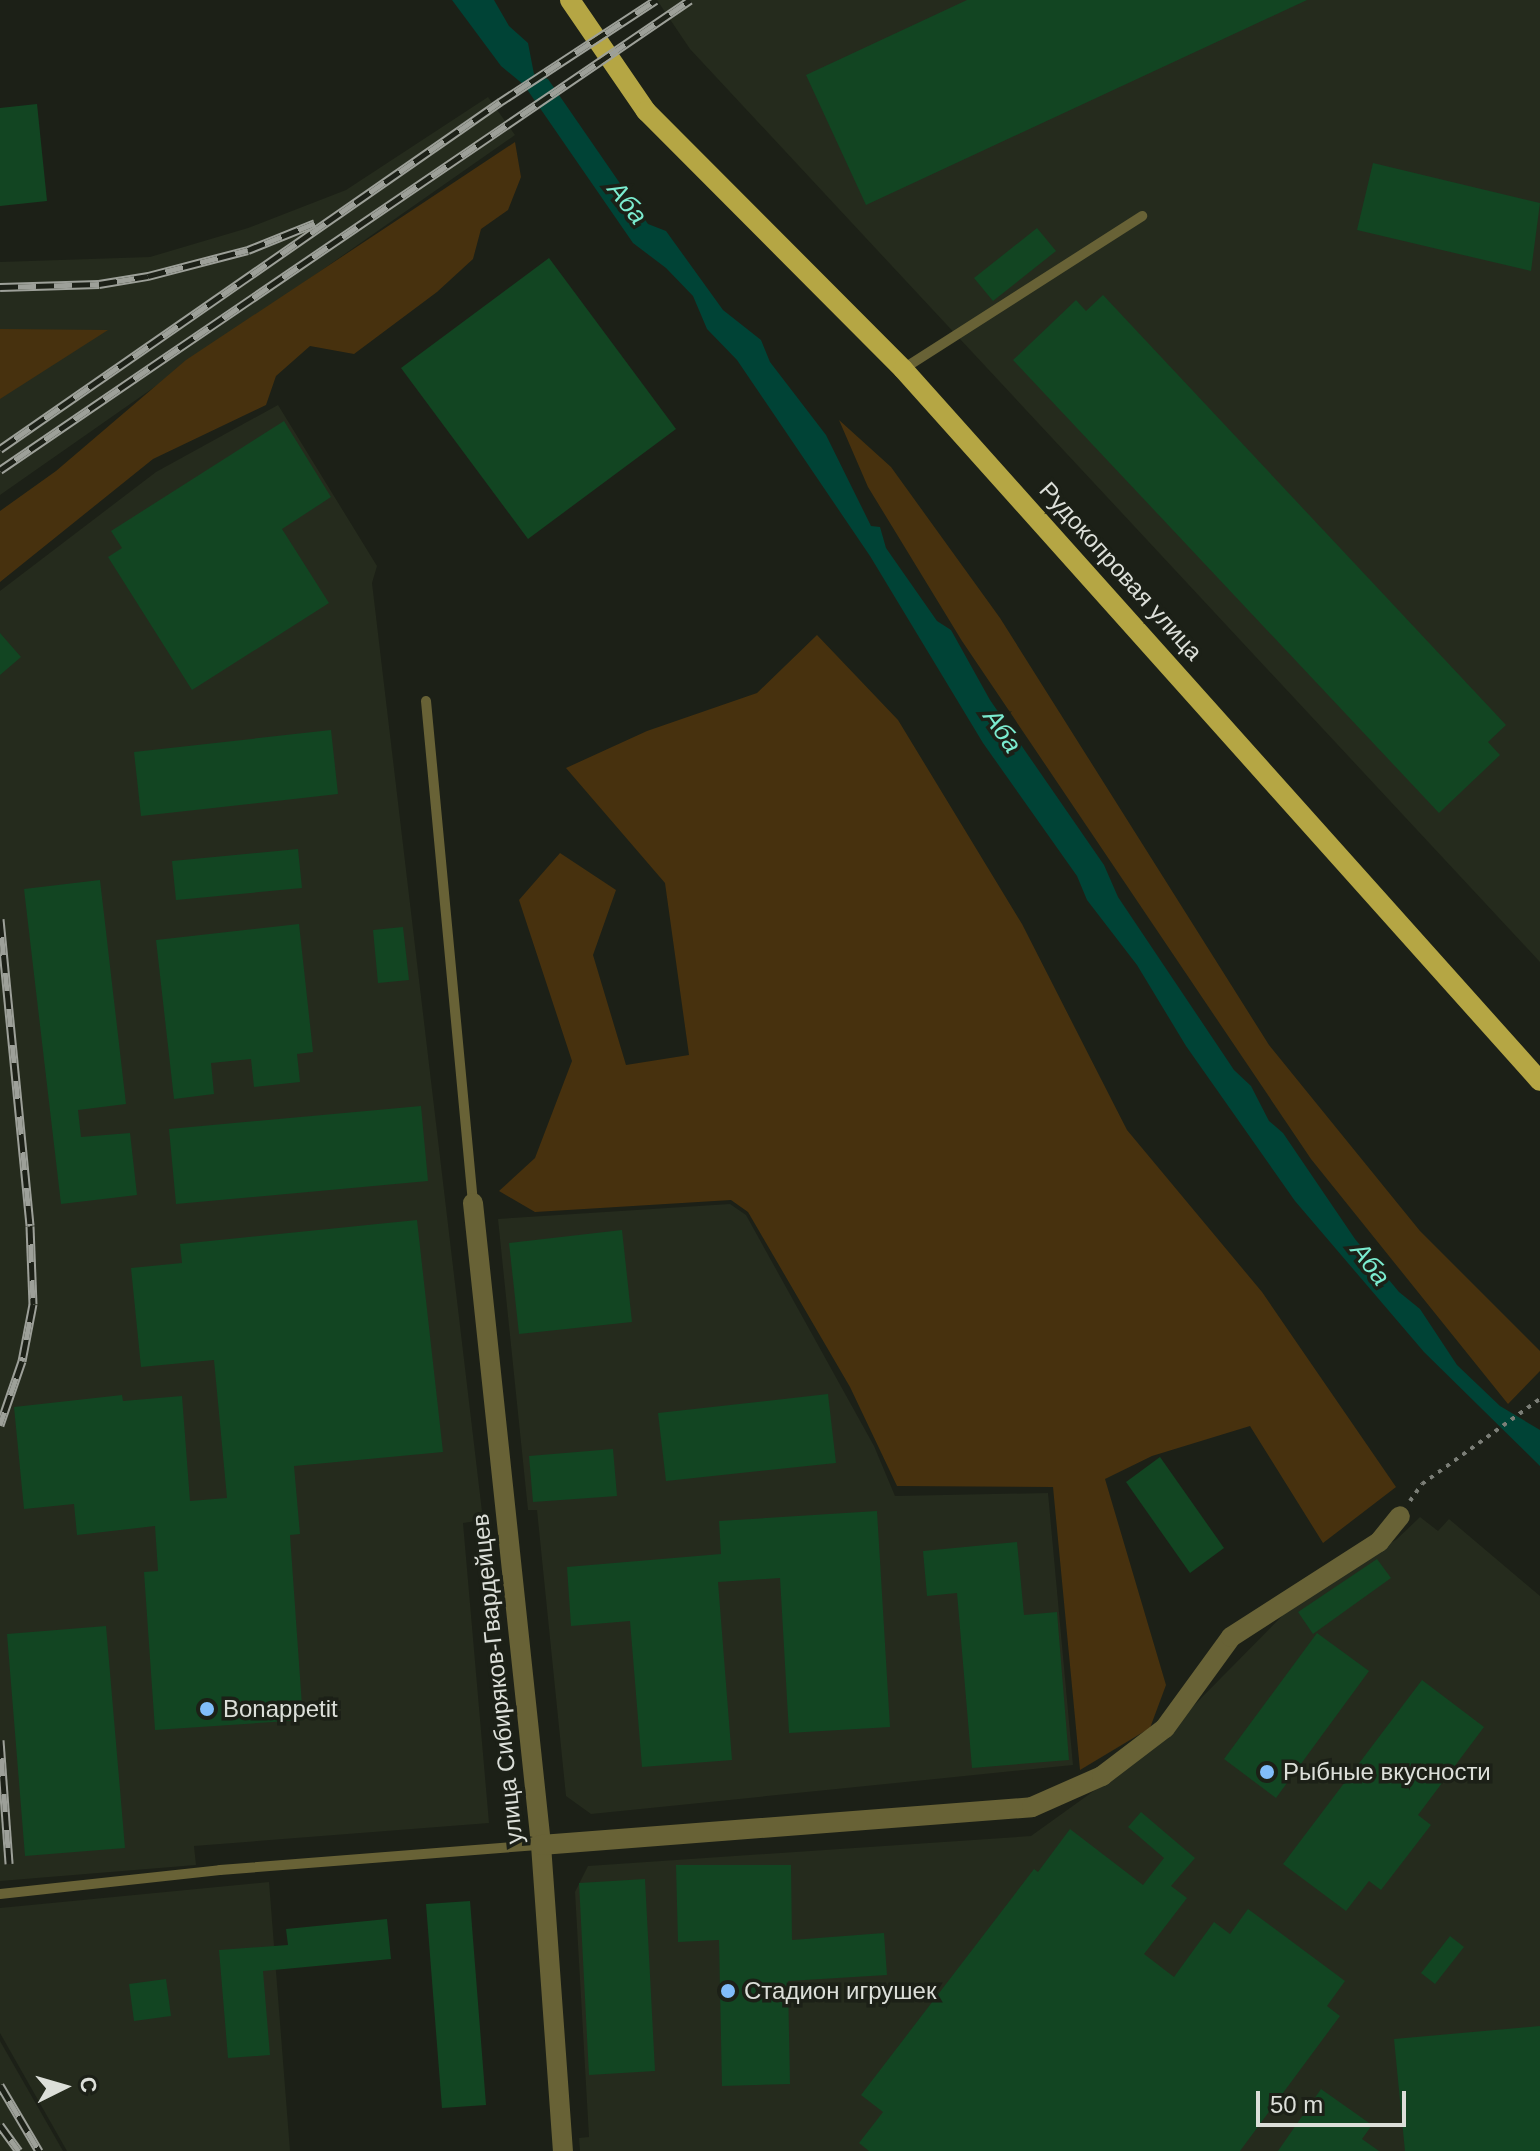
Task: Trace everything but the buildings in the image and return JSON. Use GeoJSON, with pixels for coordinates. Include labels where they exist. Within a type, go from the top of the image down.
{"type":"FeatureCollection","features":[{"type":"Feature","properties":{"kind":"main road","name":"Рудокопровая улица"},"geometry":{"type":"LineString","coordinates":[[570,0],[646,111],[903,369],[1540,1081]]}},
{"type":"Feature","properties":{"kind":"street","name":"улица Сибиряков-Гвардейцев"},"geometry":{"type":"LineString","coordinates":[[473,1203],[541,1845],[563,2151]]}},
{"type":"Feature","properties":{"kind":"street"},"geometry":{"type":"LineString","coordinates":[[541,1845],[1032,1807],[1102,1776],[1165,1728],[1231,1637],[1379,1542],[1400,1516]]}},
{"type":"Feature","properties":{"kind":"lane"},"geometry":{"type":"LineString","coordinates":[[903,369],[1142,216]]}},
{"type":"Feature","properties":{"kind":"lane"},"geometry":{"type":"LineString","coordinates":[[426,701],[473,1203]]}},
{"type":"Feature","properties":{"kind":"lane"},"geometry":{"type":"LineString","coordinates":[[0,1894],[220,1870],[541,1845]]}},
{"type":"Feature","properties":{"kind":"path"},"geometry":{"type":"LineString","coordinates":[[1400,1516],[1422,1484],[1540,1399]]}},
{"type":"Feature","properties":{"kind":"shaded area"},"geometry":{"type":"Polygon","coordinates":[[[657,0],[1540,0],[1540,962],[690,49],[657,0]]]}},
{"type":"Feature","properties":{"kind":"shaded area"},"geometry":{"type":"Polygon","coordinates":[[[488,97],[515,135],[0,495],[0,262],[150,257],[248,228],[346,190],[488,97]]]}},
{"type":"Feature","properties":{"kind":"shaded area"},"geometry":{"type":"Polygon","coordinates":[[[515,142],[521,177],[508,210],[481,229],[473,259],[437,292],[354,354],[310,346],[276,376],[266,405],[153,459],[0,582],[0,511],[56,471],[186,360],[515,142]]]}},
{"type":"Feature","properties":{"kind":"shaded area"},"geometry":{"type":"Polygon","coordinates":[[[0,329],[108,330],[0,399],[0,329]]]}},
{"type":"Feature","properties":{"kind":"shaded area"},"geometry":{"type":"Polygon","coordinates":[[[278,405],[377,566],[372,583],[483,1520],[463,1523],[489,1823],[194,1846],[196,1865],[0,1881],[0,591],[156,472],[278,405]]]}},
{"type":"Feature","properties":{"kind":"shaded area"},"geometry":{"type":"Polygon","coordinates":[[[839,420],[891,467],[1000,618],[1269,1045],[1420,1231],[1540,1351],[1540,1371],[1508,1404],[1311,1159],[962,641],[868,487],[839,420]]]}},
{"type":"Feature","properties":{"kind":"shaded area"},"geometry":{"type":"Polygon","coordinates":[[[817,635],[898,720],[1022,924],[1127,1130],[1262,1292],[1396,1487],[1323,1543],[1250,1426],[1152,1456],[1105,1479],[1166,1685],[1150,1728],[1080,1770],[1053,1487],[897,1486],[850,1387],[748,1212],[731,1200],[535,1212],[499,1191],[535,1158],[572,1061],[519,900],[560,853],[616,890],[593,955],[626,1065],[689,1055],[665,883],[566,768],[647,731],[757,693],[817,635]]]}},
{"type":"Feature","properties":{"kind":"shaded area"},"geometry":{"type":"Polygon","coordinates":[[[730,1204],[746,1215],[874,1446],[895,1496],[1048,1493],[1073,1765],[591,1814],[566,1796],[537,1510],[528,1510],[498,1219],[730,1204]]]}},
{"type":"Feature","properties":{"kind":"shaded area"},"geometry":{"type":"Polygon","coordinates":[[[1420,1517],[1438,1531],[1449,1519],[1540,1596],[1540,2151],[580,2151],[579,2138],[589,2137],[575,1892],[588,1866],[1031,1836],[1148,1752],[1290,1608],[1397,1539],[1420,1517]]]}},
{"type":"Feature","properties":{"kind":"shaded area"},"geometry":{"type":"Polygon","coordinates":[[[269,1882],[290,2151],[67,2151],[0,2033],[0,1908],[269,1882]]]}},
{"type":"Feature","properties":{"kind":"shaded area"},"geometry":{"type":"Polygon","coordinates":[[[0,2041],[63,2151],[0,2151],[0,2041]]]}},
{"type":"Feature","properties":{"kind":"water","name":"Аба"},"geometry":{"type":"Polygon","coordinates":[[[452,0],[494,0],[509,26],[528,43],[534,74],[548,79],[648,224],[666,231],[723,310],[761,340],[770,362],[826,435],[871,526],[880,527],[886,548],[937,621],[951,630],[990,700],[1104,865],[1118,897],[1234,1070],[1251,1086],[1269,1121],[1283,1133],[1355,1239],[1399,1292],[1420,1309],[1457,1365],[1500,1406],[1540,1430],[1540,1466],[1424,1352],[1295,1201],[1186,1046],[1137,965],[1087,900],[1077,876],[983,743],[870,556],[737,360],[707,329],[693,296],[666,268],[633,243],[524,85],[501,66],[452,0]]]}},
{"type":"Feature","properties":{"kind":"railway"},"geometry":{"type":"LineString","coordinates":[[0,449],[500,102],[656,0]]}},
{"type":"Feature","properties":{"kind":"railway"},"geometry":{"type":"LineString","coordinates":[[0,470],[690,0]]}},
{"type":"Feature","properties":{"kind":"railway"},"geometry":{"type":"LineString","coordinates":[[0,287],[99,284],[148,276],[248,250],[315,223]]}},
{"type":"Feature","properties":{"kind":"railway"},"geometry":{"type":"LineString","coordinates":[[0,919],[30,1226],[33,1304],[22,1361],[0,1425]]}},
{"type":"Feature","properties":{"kind":"railway"},"geometry":{"type":"LineString","coordinates":[[0,1740],[9,1864]]}},
{"type":"Feature","properties":{"kind":"railway"},"geometry":{"type":"LineString","coordinates":[[0,2085],[39,2151]]}},
{"type":"Feature","properties":{"kind":"railway"},"geometry":{"type":"LineString","coordinates":[[0,2125],[19,2151]]}},
{"type":"Feature","properties":{"kind":"place","name":"Bonappetit"},"geometry":{"type":"Point","coordinates":[207,1709]}},
{"type":"Feature","properties":{"kind":"place","name":"Рыбные вкусности"},"geometry":{"type":"Point","coordinates":[1267,1772]}},
{"type":"Feature","properties":{"kind":"place","name":"Стадион игрушек"},"geometry":{"type":"Point","coordinates":[728,1991]}}]}
